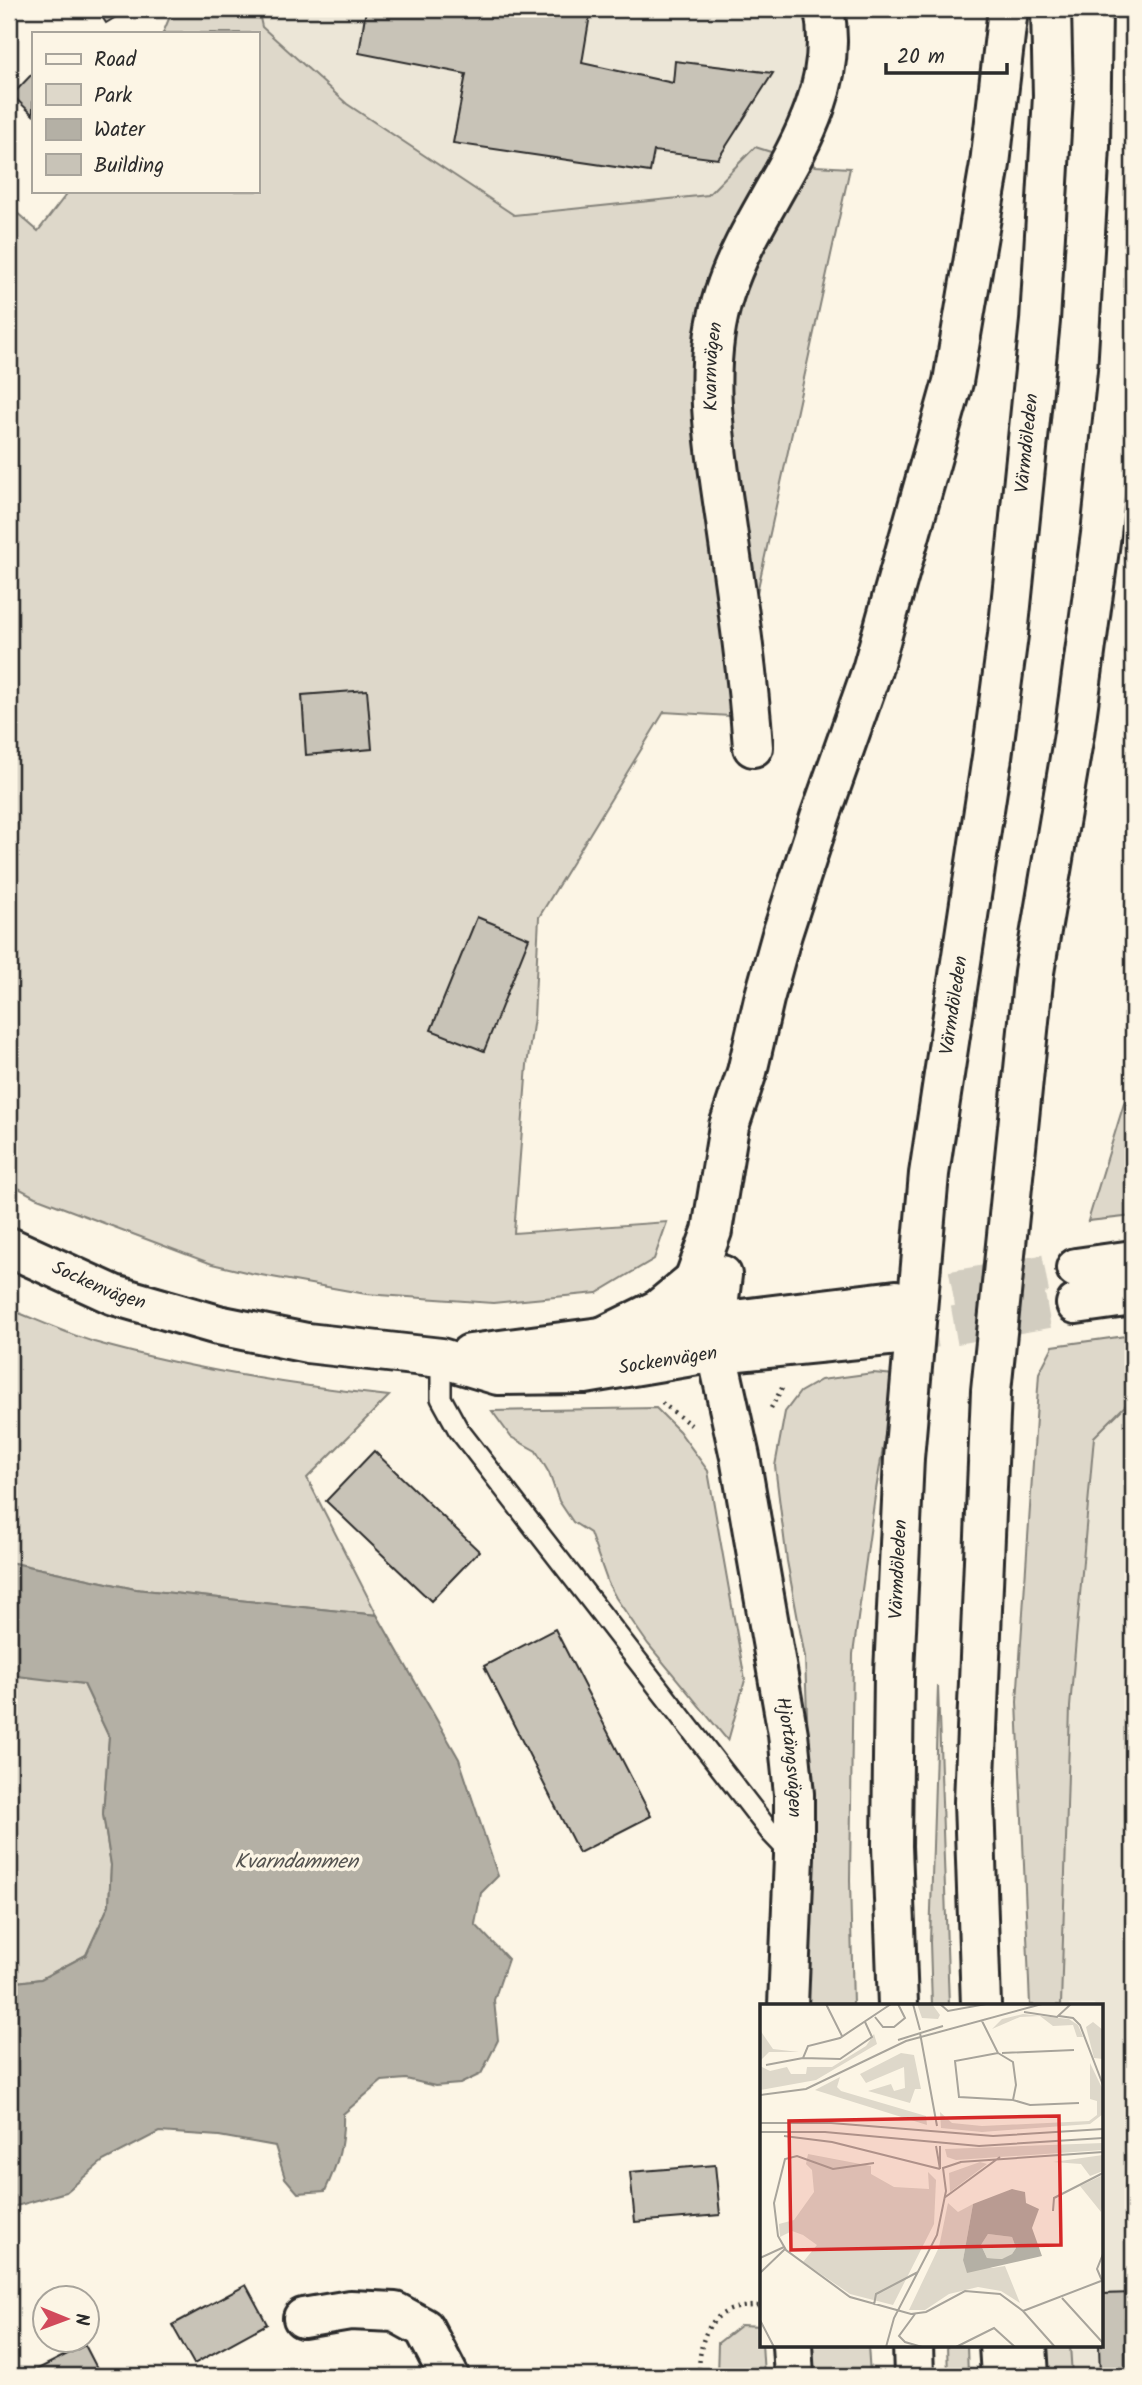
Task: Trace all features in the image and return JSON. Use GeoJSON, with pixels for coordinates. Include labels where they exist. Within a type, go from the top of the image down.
{"type":"FeatureCollection","features":[{"type":"Feature","properties":{"kind":"main road","name":"Kvarnvägen"},"geometry":{"type":"LineString","coordinates":[[753,747],[747,673],[710,385],[713,344],[724,295],[741,247],[788,167],[817,104],[827,63],[828,25],[824,9]]}},
{"type":"Feature","properties":{"kind":"main road"},"geometry":{"type":"LineString","coordinates":[[598,1339],[659,1309],[694,1280],[712,1231],[729,1126],[747,1072],[782,934],[872,670],[953,382],[990,164],[1008,9]]}},
{"type":"Feature","properties":{"kind":"main road","name":"Värmdöleden"},"geometry":{"type":"LineString","coordinates":[[898,2004],[892,1846],[894,1672],[904,1458],[929,1174],[1008,635],[1040,321],[1053,96],[1051,9]]}},
{"type":"Feature","properties":{"kind":"main road"},"geometry":{"type":"LineString","coordinates":[[981,2004],[974,1802],[991,1391],[1034,972],[1074,734],[1101,534],[1118,372],[1131,148],[1133,9]]}},
{"type":"Feature","properties":{"kind":"main road"},"geometry":{"type":"LineString","coordinates":[[706,1339],[747,1072]]}},
{"type":"Feature","properties":{"kind":"main road","name":"Sockenvägen"},"geometry":{"type":"LineString","coordinates":[[9,1247],[114,1295],[218,1325],[307,1343],[441,1358],[498,1376],[585,1374],[706,1339],[755,1348],[897,1317],[706,1339],[598,1339],[441,1358]]}},
{"type":"Feature","properties":{"kind":"main road"},"geometry":{"type":"LineString","coordinates":[[1133,1260],[1076,1286],[1133,1296]]}},
{"type":"Feature","properties":{"kind":"main road"},"geometry":{"type":"LineString","coordinates":[[694,1280],[706,1339]]}},
{"type":"Feature","properties":{"kind":"main road","name":"Hjortängsvägen"},"geometry":{"type":"LineString","coordinates":[[706,1339],[750,1514],[788,1734],[794,1794],[788,2004]]}},
{"type":"Feature","properties":{"kind":"main road"},"geometry":{"type":"LineString","coordinates":[[303,2318],[350,2310],[395,2312],[424,2328],[449,2376]]}},
{"type":"Feature","properties":{"kind":"main road"},"geometry":{"type":"LineString","coordinates":[[792,2346],[794,2376]]}},
{"type":"Feature","properties":{"kind":"main road"},"geometry":{"type":"LineString","coordinates":[[913,2346],[915,2376]]}},
{"type":"Feature","properties":{"kind":"main road"},"geometry":{"type":"LineString","coordinates":[[999,2346],[1001,2376]]}},
{"type":"Feature","properties":{"kind":"main road"},"geometry":{"type":"LineString","coordinates":[[1027,2346],[1029,2376]]}},
{"type":"Feature","properties":{"kind":"lane"},"geometry":{"type":"LineString","coordinates":[[441,1358],[440,1398],[458,1429],[771,1833],[794,1857]]}},
{"type":"Feature","properties":{"kind":"path"},"geometry":{"type":"LineString","coordinates":[[699,2376],[701,2340],[710,2325],[728,2311],[745,2305],[760,2306]]}},
{"type":"Feature","properties":{"kind":"shaded area"},"geometry":{"type":"Polygon","coordinates":[[[258,9],[847,9],[846,54],[815,166],[755,147],[709,195],[514,215],[347,104],[262,27],[258,9]]]}},
{"type":"Feature","properties":{"kind":"shaded area"},"geometry":{"type":"Polygon","coordinates":[[[1133,1398],[1133,2376],[1072,2376],[1070,2346],[1104,2346],[1104,2004],[1061,2004],[1070,1707],[1094,1437],[1133,1398]]]}},
{"type":"Feature","properties":{"kind":"green space"},"geometry":{"type":"Polygon","coordinates":[[[173,9],[258,9],[262,27],[347,104],[514,215],[708,195],[755,147],[815,166],[850,168],[730,716],[664,712],[539,917],[534,1018],[527,1065],[514,1233],[667,1222],[654,1259],[597,1293],[493,1303],[366,1294],[250,1273],[212,1264],[35,1197],[9,1183],[9,206],[38,231],[68,192],[259,192],[259,32],[163,32],[173,9]]]}},
{"type":"Feature","properties":{"kind":"green space"},"geometry":{"type":"Polygon","coordinates":[[[1133,1074],[1133,1216],[1088,1221],[1133,1074]]]}},
{"type":"Feature","properties":{"kind":"green space"},"geometry":{"type":"Polygon","coordinates":[[[9,1309],[94,1342],[166,1360],[314,1387],[389,1396],[307,1478],[377,1615],[135,1589],[9,1562],[9,1309]]]}},
{"type":"Feature","properties":{"kind":"green space"},"geometry":{"type":"Polygon","coordinates":[[[1133,1335],[1133,1398],[1094,1437],[1070,1707],[1061,2004],[1030,2004],[1017,1702],[1039,1373],[1053,1346],[1133,1335]]]}},
{"type":"Feature","properties":{"kind":"green space"},"geometry":{"type":"Polygon","coordinates":[[[873,1373],[895,1375],[853,1654],[850,1880],[853,2004],[807,2004],[808,1744],[805,1657],[787,1561],[775,1466],[785,1412],[800,1392],[821,1380],[873,1373]]]}},
{"type":"Feature","properties":{"kind":"green space"},"geometry":{"type":"Polygon","coordinates":[[[656,1408],[679,1431],[708,1471],[745,1680],[728,1741],[648,1644],[616,1598],[590,1533],[573,1522],[559,1501],[549,1473],[536,1451],[511,1437],[492,1411],[656,1408]]]}},
{"type":"Feature","properties":{"kind":"green space"},"geometry":{"type":"Polygon","coordinates":[[[9,1675],[84,1684],[109,1737],[103,1814],[111,1865],[109,1905],[86,1955],[41,1979],[9,1983],[9,1675]]]}},
{"type":"Feature","properties":{"kind":"green space"},"geometry":{"type":"Polygon","coordinates":[[[938,1686],[949,2004],[932,2004],[930,1942],[938,1686]]]}},
{"type":"Feature","properties":{"kind":"green space"},"geometry":{"type":"Polygon","coordinates":[[[741,2325],[760,2326],[764,2376],[717,2376],[718,2343],[741,2325]]]}},
{"type":"Feature","properties":{"kind":"green space"},"geometry":{"type":"Polygon","coordinates":[[[810,2346],[868,2346],[870,2376],[810,2376],[810,2346]]]}},
{"type":"Feature","properties":{"kind":"green space"},"geometry":{"type":"Polygon","coordinates":[[[947,2346],[967,2346],[968,2376],[948,2376],[947,2346]]]}},
{"type":"Feature","properties":{"kind":"green space"},"geometry":{"type":"Polygon","coordinates":[[[1045,2346],[1070,2346],[1072,2376],[1047,2376],[1045,2346]]]}},
{"type":"Feature","properties":{"kind":"water","name":"Kvarndammen"},"geometry":{"type":"Polygon","coordinates":[[[9,1562],[135,1589],[377,1615],[459,1759],[498,1876],[481,1893],[475,1924],[508,1959],[494,2000],[498,2040],[481,2074],[460,2084],[435,2086],[406,2079],[382,2081],[343,2114],[339,2153],[325,2191],[298,2193],[285,2178],[275,2146],[219,2136],[159,2132],[103,2161],[66,2192],[9,2208],[9,1983],[41,1979],[86,1955],[109,1905],[111,1865],[103,1814],[109,1737],[84,1684],[9,1675],[9,1562]]]}},
{"type":"Feature","properties":{"kind":"building"},"geometry":{"type":"Polygon","coordinates":[[[97,9],[129,9],[106,23],[97,9]]]}},
{"type":"Feature","properties":{"kind":"building"},"geometry":{"type":"Polygon","coordinates":[[[366,9],[591,9],[582,63],[673,83],[675,61],[773,73],[718,159],[654,151],[650,172],[453,143],[466,74],[359,53],[366,9]]]}},
{"type":"Feature","properties":{"kind":"building"},"geometry":{"type":"Polygon","coordinates":[[[32,74],[32,114],[12,95],[32,74]]]}},
{"type":"Feature","properties":{"kind":"building"},"geometry":{"type":"Polygon","coordinates":[[[367,690],[372,749],[306,755],[302,695],[367,690]]]}},
{"type":"Feature","properties":{"kind":"building"},"geometry":{"type":"Polygon","coordinates":[[[477,917],[529,938],[484,1051],[431,1030],[477,917]]]}},
{"type":"Feature","properties":{"kind":"building"},"geometry":{"type":"Polygon","coordinates":[[[374,1451],[479,1551],[431,1601],[326,1501],[374,1451]]]}},
{"type":"Feature","properties":{"kind":"building"},"geometry":{"type":"Polygon","coordinates":[[[555,1629],[651,1816],[579,1853],[484,1666],[555,1629]]]}},
{"type":"Feature","properties":{"kind":"building"},"geometry":{"type":"Polygon","coordinates":[[[715,2165],[720,2215],[635,2222],[630,2172],[715,2165]]]}},
{"type":"Feature","properties":{"kind":"building"},"geometry":{"type":"Polygon","coordinates":[[[246,2285],[267,2324],[194,2364],[172,2325],[246,2285]]]}},
{"type":"Feature","properties":{"kind":"building"},"geometry":{"type":"Polygon","coordinates":[[[1133,2293],[1133,2319],[1125,2319],[1127,2376],[1100,2376],[1099,2346],[1104,2346],[1104,2294],[1133,2293]]]}},
{"type":"Feature","properties":{"kind":"building"},"geometry":{"type":"Polygon","coordinates":[[[67,2354],[90,2354],[101,2376],[40,2376],[36,2370],[67,2354]]]}},
{"type":"Feature","properties":{"kind":"tunnel"},"geometry":{"type":"LineString","coordinates":[[896,1300],[1076,1268]]}},
{"type":"Feature","properties":{"kind":"tunnel"},"geometry":{"type":"LineString","coordinates":[[898,1335],[1076,1304]]}}]}
